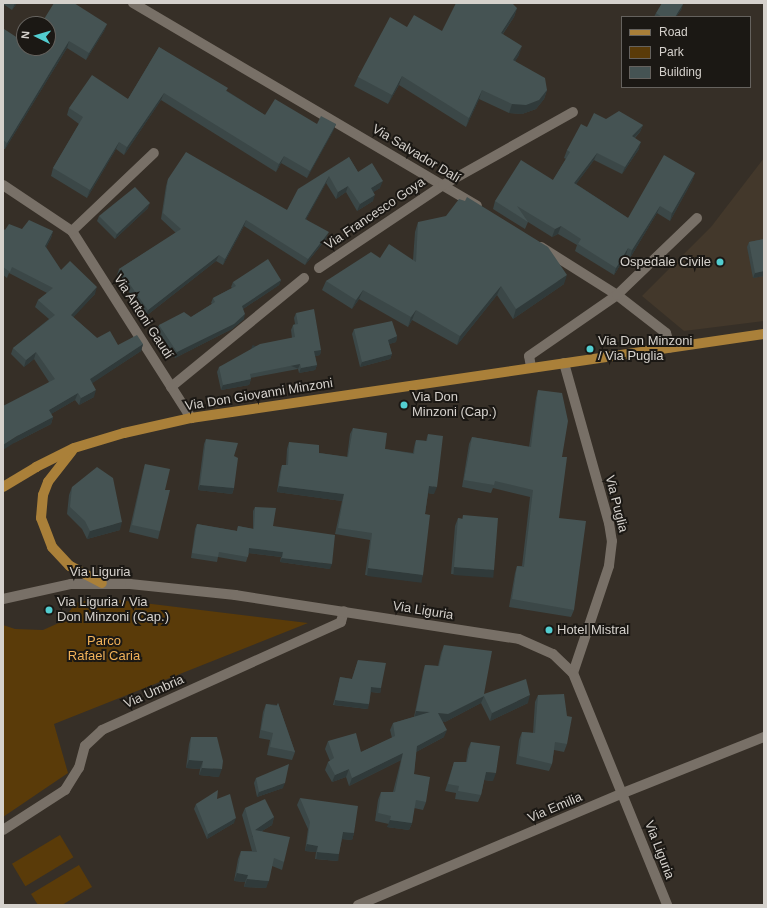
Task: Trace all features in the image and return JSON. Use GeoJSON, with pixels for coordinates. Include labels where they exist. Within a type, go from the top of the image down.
{"type":"FeatureCollection","features":[{"type":"Feature","properties":{"kind":"main road","name":"Via Don Giovanni Minzoni"},"geometry":{"type":"LineString","coordinates":[[3,487],[74,448],[124,433],[191,418],[764,334]]}},
{"type":"Feature","properties":{"kind":"main road"},"geometry":{"type":"LineString","coordinates":[[74,448],[48,482],[43,495],[41,518],[52,547],[70,566],[102,583]]}},
{"type":"Feature","properties":{"kind":"street","name":"Via Salvador Dalí"},"geometry":{"type":"LineString","coordinates":[[132,3],[443,185],[483,210]]}},
{"type":"Feature","properties":{"kind":"street","name":"Via Francesco Goya"},"geometry":{"type":"LineString","coordinates":[[319,268],[443,185],[573,112]]}},
{"type":"Feature","properties":{"kind":"street"},"geometry":{"type":"LineString","coordinates":[[72,232],[154,153]]}},
{"type":"Feature","properties":{"kind":"street","name":"Via Antoni Gaudí"},"geometry":{"type":"LineString","coordinates":[[3,186],[72,232],[191,418]]}},
{"type":"Feature","properties":{"kind":"street"},"geometry":{"type":"LineString","coordinates":[[531,367],[529,356],[618,295],[697,218]]}},
{"type":"Feature","properties":{"kind":"street"},"geometry":{"type":"LineString","coordinates":[[530,240],[618,295],[666,333],[670,347]]}},
{"type":"Feature","properties":{"kind":"street"},"geometry":{"type":"LineString","coordinates":[[171,387],[304,278]]}},
{"type":"Feature","properties":{"kind":"street","name":"Via Puglia"},"geometry":{"type":"LineString","coordinates":[[564,363],[609,523],[612,541],[609,566],[573,673]]}},
{"type":"Feature","properties":{"kind":"street","name":"Via Liguria"},"geometry":{"type":"LineString","coordinates":[[6,596],[71,584],[102,583],[235,595],[519,639],[553,654],[573,673],[623,793],[667,905]]}},
{"type":"Feature","properties":{"kind":"street","name":"Via Umbria"},"geometry":{"type":"LineString","coordinates":[[3,830],[65,790],[79,768],[85,746],[102,730],[340,622],[344,612]]}},
{"type":"Feature","properties":{"kind":"street","name":"Via Emilia"},"geometry":{"type":"LineString","coordinates":[[358,905],[623,793],[764,737]]}},
{"type":"Feature","properties":{"kind":"shaded area","name":"Ospedale Civile"},"geometry":{"type":"Polygon","coordinates":[[[764,158],[764,321],[684,331],[642,296],[711,227],[764,158]]]}},
{"type":"Feature","properties":{"kind":"green space","name":"Parco Rafael Caria"},"geometry":{"type":"Polygon","coordinates":[[[92,599],[111,599],[308,623],[54,724],[68,773],[3,817],[3,625],[15,629],[43,630],[61,622],[76,603],[92,599]]]}},
{"type":"Feature","properties":{"kind":"green space"},"geometry":{"type":"Polygon","coordinates":[[[60,835],[73,857],[25,886],[12,864],[60,835]]]}},
{"type":"Feature","properties":{"kind":"green space"},"geometry":{"type":"Polygon","coordinates":[[[79,865],[92,887],[62,905],[38,905],[31,894],[79,865]]]}},
{"type":"Feature","properties":{"kind":"building"},"geometry":{"type":"Polygon","coordinates":[[[54,3],[74,3],[107,24],[89,53],[69,41],[7,143],[3,140],[3,31],[4,29],[16,37],[16,56],[56,56],[56,16],[46,16],[54,3]]]}},
{"type":"Feature","properties":{"kind":"building"},"geometry":{"type":"Polygon","coordinates":[[[456,3],[512,3],[517,8],[501,33],[522,46],[513,60],[545,78],[547,90],[539,100],[526,105],[512,104],[482,90],[469,118],[402,76],[392,95],[358,77],[390,17],[407,27],[414,15],[442,31],[456,3]]]}},
{"type":"Feature","properties":{"kind":"building"},"geometry":{"type":"Polygon","coordinates":[[[662,3],[683,4],[676,16],[660,16],[656,13],[662,3]]]}},
{"type":"Feature","properties":{"kind":"building"},"geometry":{"type":"Polygon","coordinates":[[[159,47],[228,88],[226,91],[265,115],[275,99],[317,124],[321,116],[336,124],[310,171],[284,156],[279,164],[164,93],[127,147],[119,142],[90,190],[53,168],[83,117],[69,108],[92,75],[128,99],[159,47]]]}},
{"type":"Feature","properties":{"kind":"building"},"geometry":{"type":"Polygon","coordinates":[[[619,111],[643,125],[632,136],[641,142],[625,167],[597,153],[574,183],[628,218],[664,155],[695,173],[672,213],[660,206],[632,250],[628,248],[616,268],[578,244],[581,239],[561,226],[555,229],[517,206],[528,222],[495,201],[521,160],[553,180],[570,152],[567,150],[581,124],[587,127],[594,113],[606,119],[619,111]]]}},
{"type":"Feature","properties":{"kind":"building"},"geometry":{"type":"Polygon","coordinates":[[[186,152],[287,210],[298,189],[349,157],[358,172],[372,163],[383,181],[371,188],[375,195],[360,204],[348,186],[338,192],[329,176],[305,219],[329,232],[308,259],[246,220],[225,259],[219,255],[148,310],[119,269],[181,229],[163,213],[168,179],[186,152]]]}},
{"type":"Feature","properties":{"kind":"building"},"geometry":{"type":"Polygon","coordinates":[[[135,187],[150,203],[117,234],[99,216],[135,187]]]}},
{"type":"Feature","properties":{"kind":"building"},"geometry":{"type":"Polygon","coordinates":[[[467,197],[548,247],[567,275],[516,309],[501,286],[460,336],[416,310],[411,317],[363,290],[356,300],[326,281],[371,252],[380,258],[389,244],[416,262],[418,222],[446,216],[459,199],[465,201],[467,197]]]}},
{"type":"Feature","properties":{"kind":"building"},"geometry":{"type":"Polygon","coordinates":[[[29,220],[53,231],[45,246],[61,270],[70,261],[97,287],[71,315],[97,338],[110,331],[118,345],[137,335],[143,344],[90,379],[96,390],[81,398],[78,393],[49,410],[53,417],[3,445],[3,406],[55,379],[36,352],[26,360],[13,348],[55,315],[38,300],[53,288],[12,267],[10,272],[3,267],[3,229],[5,230],[9,224],[22,229],[29,220]]]}},
{"type":"Feature","properties":{"kind":"building"},"geometry":{"type":"Polygon","coordinates":[[[764,239],[764,271],[755,273],[749,242],[764,239]]]}},
{"type":"Feature","properties":{"kind":"building"},"geometry":{"type":"Polygon","coordinates":[[[268,259],[281,280],[242,306],[245,314],[234,324],[177,352],[159,325],[184,312],[191,317],[215,302],[213,298],[236,286],[233,282],[268,259]]]}},
{"type":"Feature","properties":{"kind":"building"},"geometry":{"type":"Polygon","coordinates":[[[314,309],[321,350],[314,351],[317,365],[301,368],[300,364],[250,374],[251,379],[223,385],[219,367],[260,344],[295,337],[293,325],[298,324],[296,313],[314,309]]]}},
{"type":"Feature","properties":{"kind":"building"},"geometry":{"type":"Polygon","coordinates":[[[392,321],[397,336],[388,340],[392,354],[362,362],[354,329],[392,321]]]}},
{"type":"Feature","properties":{"kind":"building"},"geometry":{"type":"Polygon","coordinates":[[[538,390],[562,393],[568,421],[562,457],[567,457],[559,518],[586,521],[574,610],[512,599],[517,566],[524,567],[533,490],[495,481],[494,485],[464,480],[472,437],[531,447],[538,390]]]}},
{"type":"Feature","properties":{"kind":"building"},"geometry":{"type":"Polygon","coordinates":[[[353,428],[387,433],[385,449],[414,454],[416,440],[427,441],[428,434],[443,436],[437,487],[429,486],[425,514],[430,515],[423,575],[368,568],[372,533],[338,528],[344,494],[279,486],[282,465],[288,465],[289,442],[319,445],[319,453],[348,457],[353,428]]]}},
{"type":"Feature","properties":{"kind":"building"},"geometry":{"type":"Polygon","coordinates":[[[206,439],[238,443],[234,456],[238,458],[234,488],[200,485],[206,439]]]}},
{"type":"Feature","properties":{"kind":"building"},"geometry":{"type":"Polygon","coordinates":[[[145,464],[170,469],[165,490],[170,490],[160,531],[132,525],[145,464]]]}},
{"type":"Feature","properties":{"kind":"building"},"geometry":{"type":"Polygon","coordinates":[[[97,467],[113,478],[122,522],[90,531],[85,521],[70,507],[72,487],[97,467]]]}},
{"type":"Feature","properties":{"kind":"building"},"geometry":{"type":"Polygon","coordinates":[[[255,507],[276,508],[273,526],[335,535],[332,564],[282,558],[283,552],[249,548],[248,557],[219,552],[218,557],[192,553],[197,524],[237,531],[238,526],[254,529],[255,507]]]}},
{"type":"Feature","properties":{"kind":"building"},"geometry":{"type":"Polygon","coordinates":[[[463,515],[498,518],[494,570],[454,567],[458,518],[463,519],[463,515]]]}},
{"type":"Feature","properties":{"kind":"building"},"geometry":{"type":"Polygon","coordinates":[[[444,645],[492,651],[484,694],[526,679],[530,695],[492,713],[484,696],[448,714],[438,713],[447,730],[417,746],[414,774],[430,777],[426,802],[416,800],[412,823],[390,820],[391,816],[378,813],[381,792],[395,792],[403,753],[352,778],[349,769],[335,775],[328,762],[334,758],[328,741],[356,733],[361,752],[395,736],[393,723],[430,712],[416,711],[425,665],[439,666],[444,645]]]}},
{"type":"Feature","properties":{"kind":"building"},"geometry":{"type":"Polygon","coordinates":[[[358,660],[386,663],[381,688],[371,687],[369,704],[335,700],[340,677],[352,679],[358,660]]]}},
{"type":"Feature","properties":{"kind":"building"},"geometry":{"type":"Polygon","coordinates":[[[564,694],[567,716],[572,717],[567,744],[555,742],[552,764],[519,756],[522,732],[535,733],[538,695],[564,694]]]}},
{"type":"Feature","properties":{"kind":"building"},"geometry":{"type":"Polygon","coordinates":[[[278,703],[295,752],[270,747],[273,733],[261,730],[266,704],[277,706],[278,703]]]}},
{"type":"Feature","properties":{"kind":"building"},"geometry":{"type":"Polygon","coordinates":[[[191,737],[217,737],[223,761],[222,769],[202,768],[203,761],[189,760],[191,737]]]}},
{"type":"Feature","properties":{"kind":"building"},"geometry":{"type":"Polygon","coordinates":[[[471,742],[500,746],[496,773],[486,772],[481,795],[458,791],[459,786],[448,784],[454,762],[467,762],[471,742]]]}},
{"type":"Feature","properties":{"kind":"building"},"geometry":{"type":"Polygon","coordinates":[[[289,764],[285,783],[259,792],[256,778],[289,764]]]}},
{"type":"Feature","properties":{"kind":"building"},"geometry":{"type":"Polygon","coordinates":[[[218,790],[217,799],[230,794],[236,818],[208,834],[196,804],[218,790]]]}},
{"type":"Feature","properties":{"kind":"building"},"geometry":{"type":"Polygon","coordinates":[[[300,798],[358,806],[354,833],[343,832],[339,854],[317,852],[318,846],[307,844],[310,822],[300,798]]]}},
{"type":"Feature","properties":{"kind":"building"},"geometry":{"type":"Polygon","coordinates":[[[265,799],[274,817],[255,830],[290,837],[284,862],[274,858],[269,881],[247,879],[248,875],[237,873],[241,851],[257,852],[245,808],[265,799]]]}},
{"type":"Feature","properties":{"kind":"place","name":"Ospedale Civile"},"geometry":{"type":"Point","coordinates":[720,262]}},
{"type":"Feature","properties":{"kind":"place","name":"Via Don Minzoni / Via Puglia"},"geometry":{"type":"Point","coordinates":[590,349]}},
{"type":"Feature","properties":{"kind":"place","name":"Via Don Minzoni (Cap.)"},"geometry":{"type":"Point","coordinates":[404,405]}},
{"type":"Feature","properties":{"kind":"place","name":"Via Liguria / Via Don Minzoni (Cap.)"},"geometry":{"type":"Point","coordinates":[49,610]}},
{"type":"Feature","properties":{"kind":"place","name":"Hotel Mistral"},"geometry":{"type":"Point","coordinates":[549,630]}}]}
